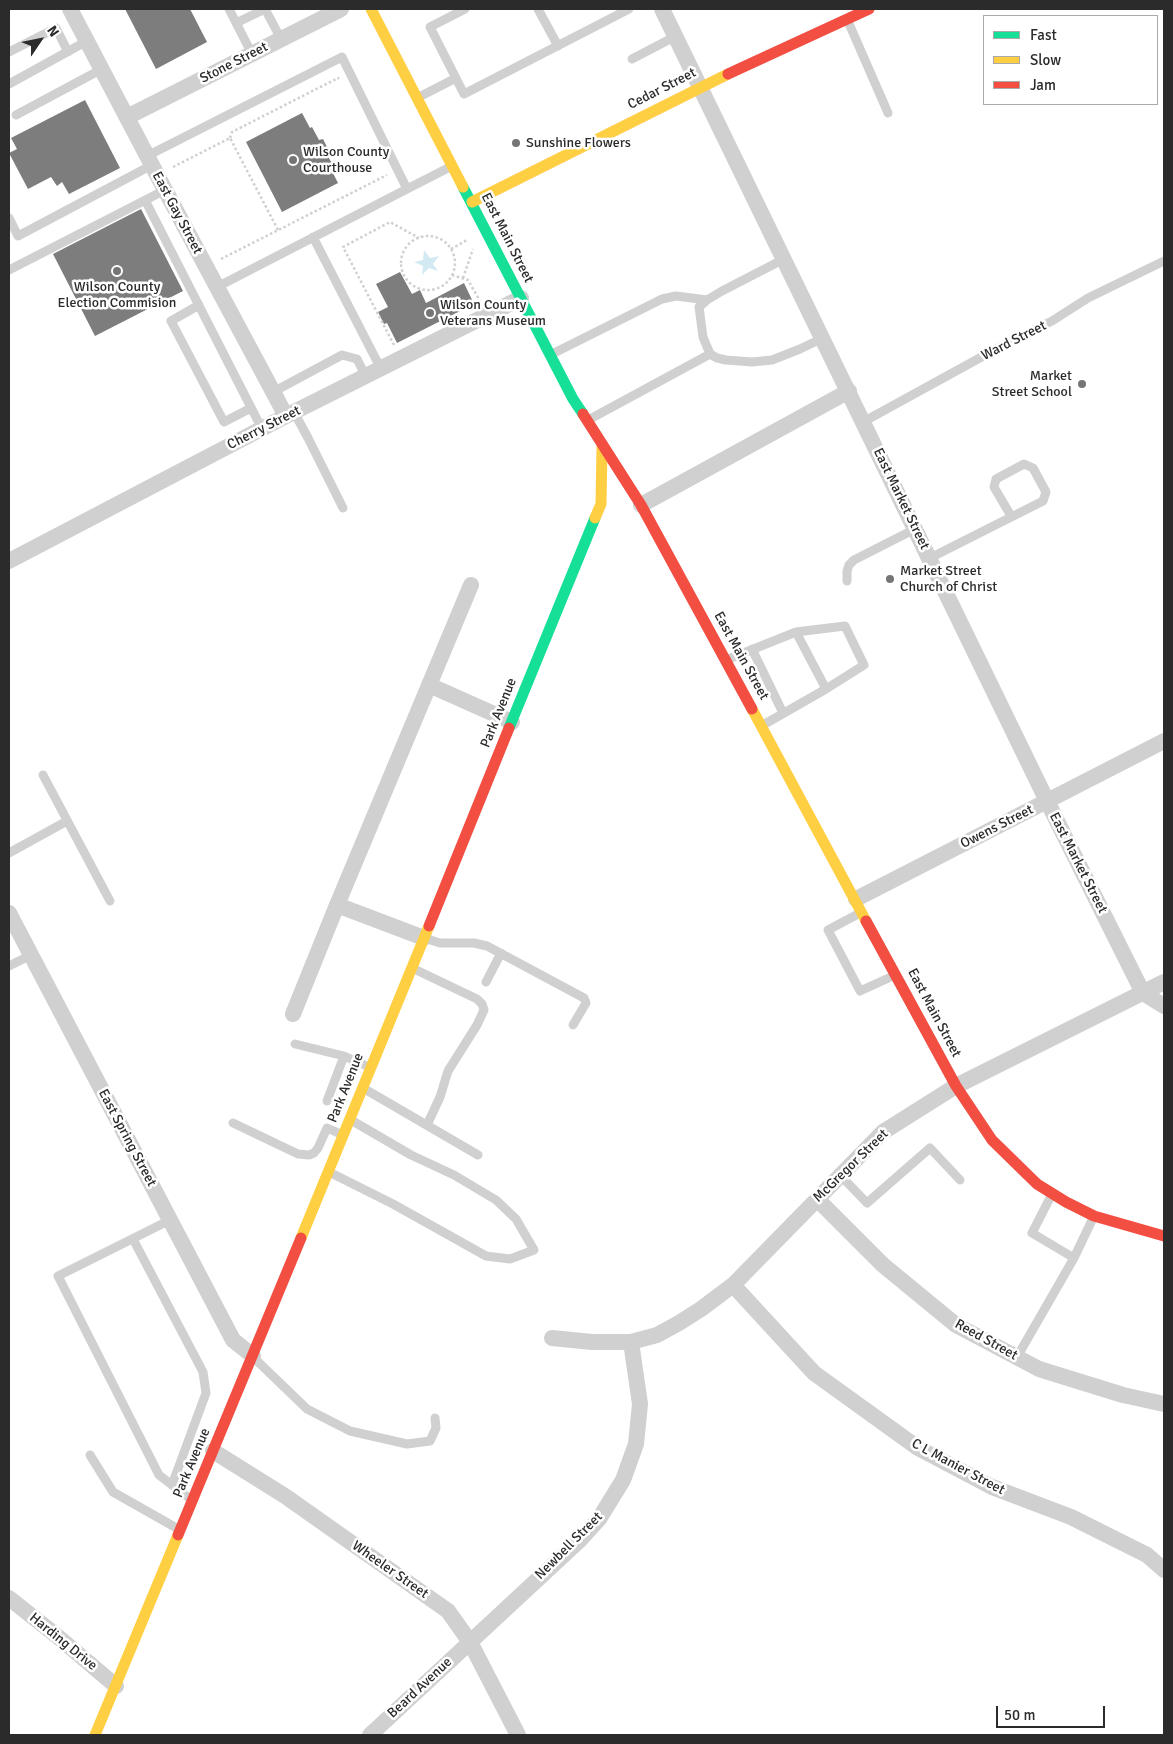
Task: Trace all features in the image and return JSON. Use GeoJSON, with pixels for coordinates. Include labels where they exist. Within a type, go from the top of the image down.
{"type":"FeatureCollection","features":[{"type":"Feature","properties":{"kind":"street","name":"East Gay Street"},"geometry":{"type":"LineString","coordinates":[[70,9],[273,392],[290,414]]}},
{"type":"Feature","properties":{"kind":"street","name":"Stone Street"},"geometry":{"type":"LineString","coordinates":[[126,117],[341,9]]}},
{"type":"Feature","properties":{"kind":"street","name":"East Main Street"},"geometry":{"type":"LineString","coordinates":[[371,9],[573,399],[602,447],[641,505],[956,1086],[992,1140],[1037,1184],[1094,1216],[1164,1236]]}},
{"type":"Feature","properties":{"kind":"street","name":"East Market Street"},"geometry":{"type":"LineString","coordinates":[[662,9],[1047,801],[1143,993]]}},
{"type":"Feature","properties":{"kind":"street","name":"Cedar Street"},"geometry":{"type":"LineString","coordinates":[[472,202],[700,87],[869,9]]}},
{"type":"Feature","properties":{"kind":"street","name":"Cherry Street"},"geometry":{"type":"LineString","coordinates":[[9,561],[290,414],[521,298]]}},
{"type":"Feature","properties":{"kind":"street"},"geometry":{"type":"LineString","coordinates":[[641,505],[849,391]]}},
{"type":"Feature","properties":{"kind":"street","name":"Park Avenue"},"geometry":{"type":"LineString","coordinates":[[95,1735],[344,1135],[601,504],[602,447]]}},
{"type":"Feature","properties":{"kind":"street"},"geometry":{"type":"LineString","coordinates":[[293,1014],[471,585]]}},
{"type":"Feature","properties":{"kind":"street"},"geometry":{"type":"LineString","coordinates":[[430,684],[512,722]]}},
{"type":"Feature","properties":{"kind":"street","name":"Owens Street"},"geometry":{"type":"LineString","coordinates":[[859,906],[1047,801],[1164,741]]}},
{"type":"Feature","properties":{"kind":"street"},"geometry":{"type":"LineString","coordinates":[[337,905],[424,938]]}},
{"type":"Feature","properties":{"kind":"street","name":"East Spring Street"},"geometry":{"type":"LineString","coordinates":[[9,913],[233,1340],[253,1356]]}},
{"type":"Feature","properties":{"kind":"street","name":"McGregor Street"},"geometry":{"type":"LineString","coordinates":[[552,1338],[592,1342],[630,1342],[657,1335],[679,1323],[733,1285],[883,1132],[956,1086],[1164,982]]}},
{"type":"Feature","properties":{"kind":"street"},"geometry":{"type":"LineString","coordinates":[[1143,993],[1164,1006]]}},
{"type":"Feature","properties":{"kind":"street","name":"Reed Street"},"geometry":{"type":"LineString","coordinates":[[817,1199],[883,1265],[956,1325],[1039,1369],[1164,1404]]}},
{"type":"Feature","properties":{"kind":"street","name":"C L Manier Street"},"geometry":{"type":"LineString","coordinates":[[733,1285],[814,1373],[918,1448],[992,1487],[1071,1517],[1147,1554],[1164,1570]]}},
{"type":"Feature","properties":{"kind":"street","name":"Newbell Street"},"geometry":{"type":"LineString","coordinates":[[470,1642],[593,1526],[623,1480],[636,1444],[640,1404],[630,1342]]}},
{"type":"Feature","properties":{"kind":"street","name":"Wheeler Street"},"geometry":{"type":"LineString","coordinates":[[213,1452],[285,1496],[448,1611],[470,1642],[518,1735]]}},
{"type":"Feature","properties":{"kind":"street","name":"Harding Drive"},"geometry":{"type":"LineString","coordinates":[[9,1598],[116,1686]]}},
{"type":"Feature","properties":{"kind":"street","name":"Beard Avenue"},"geometry":{"type":"LineString","coordinates":[[370,1735],[470,1642]]}},
{"type":"Feature","properties":{"kind":"lane"},"geometry":{"type":"LineString","coordinates":[[229,9],[252,54]]}},
{"type":"Feature","properties":{"kind":"lane"},"geometry":{"type":"LineString","coordinates":[[236,23],[265,9],[281,39]]}},
{"type":"Feature","properties":{"kind":"lane"},"geometry":{"type":"LineString","coordinates":[[465,9],[430,27],[464,94],[629,9]]}},
{"type":"Feature","properties":{"kind":"lane"},"geometry":{"type":"LineString","coordinates":[[538,9],[558,46]]}},
{"type":"Feature","properties":{"kind":"lane"},"geometry":{"type":"LineString","coordinates":[[847,19],[888,113]]}},
{"type":"Feature","properties":{"kind":"lane"},"geometry":{"type":"LineString","coordinates":[[9,52],[56,28],[68,52]]}},
{"type":"Feature","properties":{"kind":"lane"},"geometry":{"type":"LineString","coordinates":[[632,59],[676,36]]}},
{"type":"Feature","properties":{"kind":"lane"},"geometry":{"type":"LineString","coordinates":[[9,84],[87,41]]}},
{"type":"Feature","properties":{"kind":"lane"},"geometry":{"type":"LineString","coordinates":[[9,218],[18,236],[149,160],[342,57],[407,189]]}},
{"type":"Feature","properties":{"kind":"lane"},"geometry":{"type":"LineString","coordinates":[[16,115],[102,69]]}},
{"type":"Feature","properties":{"kind":"lane"},"geometry":{"type":"LineString","coordinates":[[418,98],[456,78]]}},
{"type":"Feature","properties":{"kind":"lane"},"geometry":{"type":"LineString","coordinates":[[217,287],[453,166]]}},
{"type":"Feature","properties":{"kind":"lane"},"geometry":{"type":"LineString","coordinates":[[9,270],[165,190]]}},
{"type":"Feature","properties":{"kind":"lane"},"geometry":{"type":"LineString","coordinates":[[145,200],[262,429]]}},
{"type":"Feature","properties":{"kind":"lane"},"geometry":{"type":"LineString","coordinates":[[313,237],[373,373]]}},
{"type":"Feature","properties":{"kind":"lane"},"geometry":{"type":"LineString","coordinates":[[784,259],[707,300],[700,307],[704,337],[710,354],[726,360],[752,362],[772,360],[823,338]]}},
{"type":"Feature","properties":{"kind":"lane","name":"Ward Street"},"geometry":{"type":"LineString","coordinates":[[863,422],[1007,343],[1052,321],[1088,298],[1164,261]]}},
{"type":"Feature","properties":{"kind":"lane"},"geometry":{"type":"LineString","coordinates":[[550,355],[662,299],[676,296],[707,300]]}},
{"type":"Feature","properties":{"kind":"lane"},"geometry":{"type":"LineString","coordinates":[[199,305],[171,321],[224,422],[251,408]]}},
{"type":"Feature","properties":{"kind":"lane"},"geometry":{"type":"LineString","coordinates":[[586,421],[710,354]]}},
{"type":"Feature","properties":{"kind":"lane"},"geometry":{"type":"LineString","coordinates":[[273,392],[342,355],[358,360],[373,373]]}},
{"type":"Feature","properties":{"kind":"lane"},"geometry":{"type":"LineString","coordinates":[[290,414],[308,438],[343,508]]}},
{"type":"Feature","properties":{"kind":"lane"},"geometry":{"type":"LineString","coordinates":[[930,558],[1043,500],[1046,492],[1032,468],[1024,464],[996,479],[994,487],[1010,516]]}},
{"type":"Feature","properties":{"kind":"lane"},"geometry":{"type":"LineString","coordinates":[[847,581],[849,565],[854,560],[915,529]]}},
{"type":"Feature","properties":{"kind":"lane"},"geometry":{"type":"LineString","coordinates":[[726,660],[796,632],[845,626],[864,665],[762,726]]}},
{"type":"Feature","properties":{"kind":"lane"},"geometry":{"type":"LineString","coordinates":[[796,632],[826,689]]}},
{"type":"Feature","properties":{"kind":"lane"},"geometry":{"type":"LineString","coordinates":[[752,649],[783,713]]}},
{"type":"Feature","properties":{"kind":"lane"},"geometry":{"type":"LineString","coordinates":[[43,776],[110,901]]}},
{"type":"Feature","properties":{"kind":"lane"},"geometry":{"type":"LineString","coordinates":[[9,854],[67,820]]}},
{"type":"Feature","properties":{"kind":"lane"},"geometry":{"type":"LineString","coordinates":[[859,906],[828,930],[860,991],[896,975]]}},
{"type":"Feature","properties":{"kind":"lane"},"geometry":{"type":"LineString","coordinates":[[424,938],[440,943],[474,943],[487,946],[584,998],[586,1003],[573,1026]]}},
{"type":"Feature","properties":{"kind":"lane"},"geometry":{"type":"LineString","coordinates":[[486,982],[501,953]]}},
{"type":"Feature","properties":{"kind":"lane"},"geometry":{"type":"LineString","coordinates":[[9,966],[31,955]]}},
{"type":"Feature","properties":{"kind":"lane"},"geometry":{"type":"LineString","coordinates":[[411,968],[477,999],[482,1004],[484,1010],[477,1025],[448,1071],[440,1096],[427,1125]]}},
{"type":"Feature","properties":{"kind":"lane"},"geometry":{"type":"LineString","coordinates":[[295,1044],[344,1056],[370,1068]]}},
{"type":"Feature","properties":{"kind":"lane"},"geometry":{"type":"LineString","coordinates":[[327,1101],[344,1056]]}},
{"type":"Feature","properties":{"kind":"lane"},"geometry":{"type":"LineString","coordinates":[[362,1088],[478,1155]]}},
{"type":"Feature","properties":{"kind":"lane"},"geometry":{"type":"LineString","coordinates":[[329,1171],[486,1256],[510,1259],[534,1250],[516,1219],[496,1200],[350,1119]]}},
{"type":"Feature","properties":{"kind":"lane"},"geometry":{"type":"LineString","coordinates":[[233,1124],[298,1154],[308,1156],[318,1148],[327,1128],[344,1135]]}},
{"type":"Feature","properties":{"kind":"lane"},"geometry":{"type":"LineString","coordinates":[[840,1176],[867,1203],[930,1148],[960,1180]]}},
{"type":"Feature","properties":{"kind":"lane"},"geometry":{"type":"LineString","coordinates":[[1052,1193],[1032,1233],[1074,1258]]}},
{"type":"Feature","properties":{"kind":"lane"},"geometry":{"type":"LineString","coordinates":[[1017,1357],[1074,1258],[1094,1216]]}},
{"type":"Feature","properties":{"kind":"lane"},"geometry":{"type":"LineString","coordinates":[[170,1220],[58,1276],[159,1475],[193,1501]]}},
{"type":"Feature","properties":{"kind":"lane"},"geometry":{"type":"LineString","coordinates":[[133,1239],[203,1372],[206,1393],[172,1485]]}},
{"type":"Feature","properties":{"kind":"lane"},"geometry":{"type":"LineString","coordinates":[[253,1356],[307,1409],[350,1431],[407,1444],[430,1441],[436,1428],[435,1418]]}},
{"type":"Feature","properties":{"kind":"lane"},"geometry":{"type":"LineString","coordinates":[[90,1455],[113,1492],[181,1530]]}},
{"type":"Feature","properties":{"kind":"path"},"geometry":{"type":"LineString","coordinates":[[173,167],[230,138],[232,132],[338,78],[343,87]]}},
{"type":"Feature","properties":{"kind":"path"},"geometry":{"type":"LineString","coordinates":[[230,138],[278,230]]}},
{"type":"Feature","properties":{"kind":"path"},"geometry":{"type":"LineString","coordinates":[[221,259],[388,174]]}},
{"type":"Feature","properties":{"kind":"path"},"geometry":{"type":"LineString","coordinates":[[397,351],[343,247],[390,222],[419,238]]}},
{"type":"Feature","properties":{"kind":"path"},"geometry":{"type":"LineString","coordinates":[[431,236],[439,238],[451,249],[455,258],[455,267],[447,282],[432,290],[424,290],[415,286],[407,281],[402,273],[402,254],[406,246],[419,238],[431,236]]}},
{"type":"Feature","properties":{"kind":"path"},"geometry":{"type":"LineString","coordinates":[[451,249],[470,239]]}},
{"type":"Feature","properties":{"kind":"path"},"geometry":{"type":"LineString","coordinates":[[463,278],[474,245]]}},
{"type":"Feature","properties":{"kind":"path"},"geometry":{"type":"LineString","coordinates":[[452,275],[468,280],[483,308]]}},
{"type":"Feature","properties":{"kind":"water"},"geometry":{"type":"Polygon","coordinates":[[[424,250],[430,258],[439,256],[433,264],[438,271],[429,268],[422,275],[423,266],[414,262],[423,260],[424,250]]]}},
{"type":"Feature","properties":{"kind":"building"},"geometry":{"type":"Polygon","coordinates":[[[125,9],[190,9],[207,42],[156,69],[125,9]]]}},
{"type":"Feature","properties":{"kind":"building"},"geometry":{"type":"Polygon","coordinates":[[[85,100],[120,168],[69,194],[62,182],[57,186],[51,177],[28,189],[9,153],[17,149],[11,138],[85,100]]]}},
{"type":"Feature","properties":{"kind":"building","name":"Wilson County Courthouse"},"geometry":{"type":"Polygon","coordinates":[[[302,113],[319,140],[323,139],[329,151],[326,153],[334,167],[331,169],[338,183],[282,212],[246,142],[302,113]]]}},
{"type":"Feature","properties":{"kind":"building","name":"Wilson County Election Commision"},"geometry":{"type":"Polygon","coordinates":[[[141,209],[183,291],[95,336],[53,254],[141,209]]]}},
{"type":"Feature","properties":{"kind":"building"},"geometry":{"type":"Polygon","coordinates":[[[400,272],[412,294],[420,290],[426,303],[464,283],[474,304],[397,343],[387,323],[384,324],[378,312],[388,307],[376,284],[400,272]]]}},
{"type":"Feature","properties":{"kind":"traffic: fast"},"geometry":{"type":"LineString","coordinates":[[463,187],[573,399],[583,414]]}},
{"type":"Feature","properties":{"kind":"traffic: fast"},"geometry":{"type":"LineString","coordinates":[[509,728],[595,518]]}},
{"type":"Feature","properties":{"kind":"traffic: slow"},"geometry":{"type":"LineString","coordinates":[[371,9],[463,187]]}},
{"type":"Feature","properties":{"kind":"traffic: slow"},"geometry":{"type":"LineString","coordinates":[[472,202],[728,74]]}},
{"type":"Feature","properties":{"kind":"traffic: slow"},"geometry":{"type":"LineString","coordinates":[[595,518],[601,504],[602,447]]}},
{"type":"Feature","properties":{"kind":"traffic: slow"},"geometry":{"type":"LineString","coordinates":[[752,709],[866,921]]}},
{"type":"Feature","properties":{"kind":"traffic: slow"},"geometry":{"type":"LineString","coordinates":[[301,1238],[429,926]]}},
{"type":"Feature","properties":{"kind":"traffic: slow"},"geometry":{"type":"LineString","coordinates":[[95,1735],[178,1535]]}},
{"type":"Feature","properties":{"kind":"traffic: jam"},"geometry":{"type":"LineString","coordinates":[[728,74],[869,9]]}},
{"type":"Feature","properties":{"kind":"traffic: jam"},"geometry":{"type":"LineString","coordinates":[[583,414],[641,505],[752,709]]}},
{"type":"Feature","properties":{"kind":"traffic: jam"},"geometry":{"type":"LineString","coordinates":[[429,926],[509,728]]}},
{"type":"Feature","properties":{"kind":"traffic: jam"},"geometry":{"type":"LineString","coordinates":[[866,921],[956,1086],[992,1140],[1037,1184],[1066,1202],[1094,1216],[1164,1236]]}},
{"type":"Feature","properties":{"kind":"traffic: jam"},"geometry":{"type":"LineString","coordinates":[[178,1535],[301,1238]]}},
{"type":"Feature","properties":{"kind":"place","name":"Sunshine Flowers"},"geometry":{"type":"Point","coordinates":[516,143]}},
{"type":"Feature","properties":{"kind":"place","name":"Wilson County Courthouse"},"geometry":{"type":"Point","coordinates":[293,160]}},
{"type":"Feature","properties":{"kind":"place","name":"Wilson County Election Commision"},"geometry":{"type":"Point","coordinates":[117,271]}},
{"type":"Feature","properties":{"kind":"place","name":"Wilson County Veterans Museum"},"geometry":{"type":"Point","coordinates":[430,313]}},
{"type":"Feature","properties":{"kind":"place","name":"Market Street School"},"geometry":{"type":"Point","coordinates":[1082,384]}},
{"type":"Feature","properties":{"kind":"place","name":"Market Street Church of Christ"},"geometry":{"type":"Point","coordinates":[890,579]}}]}
